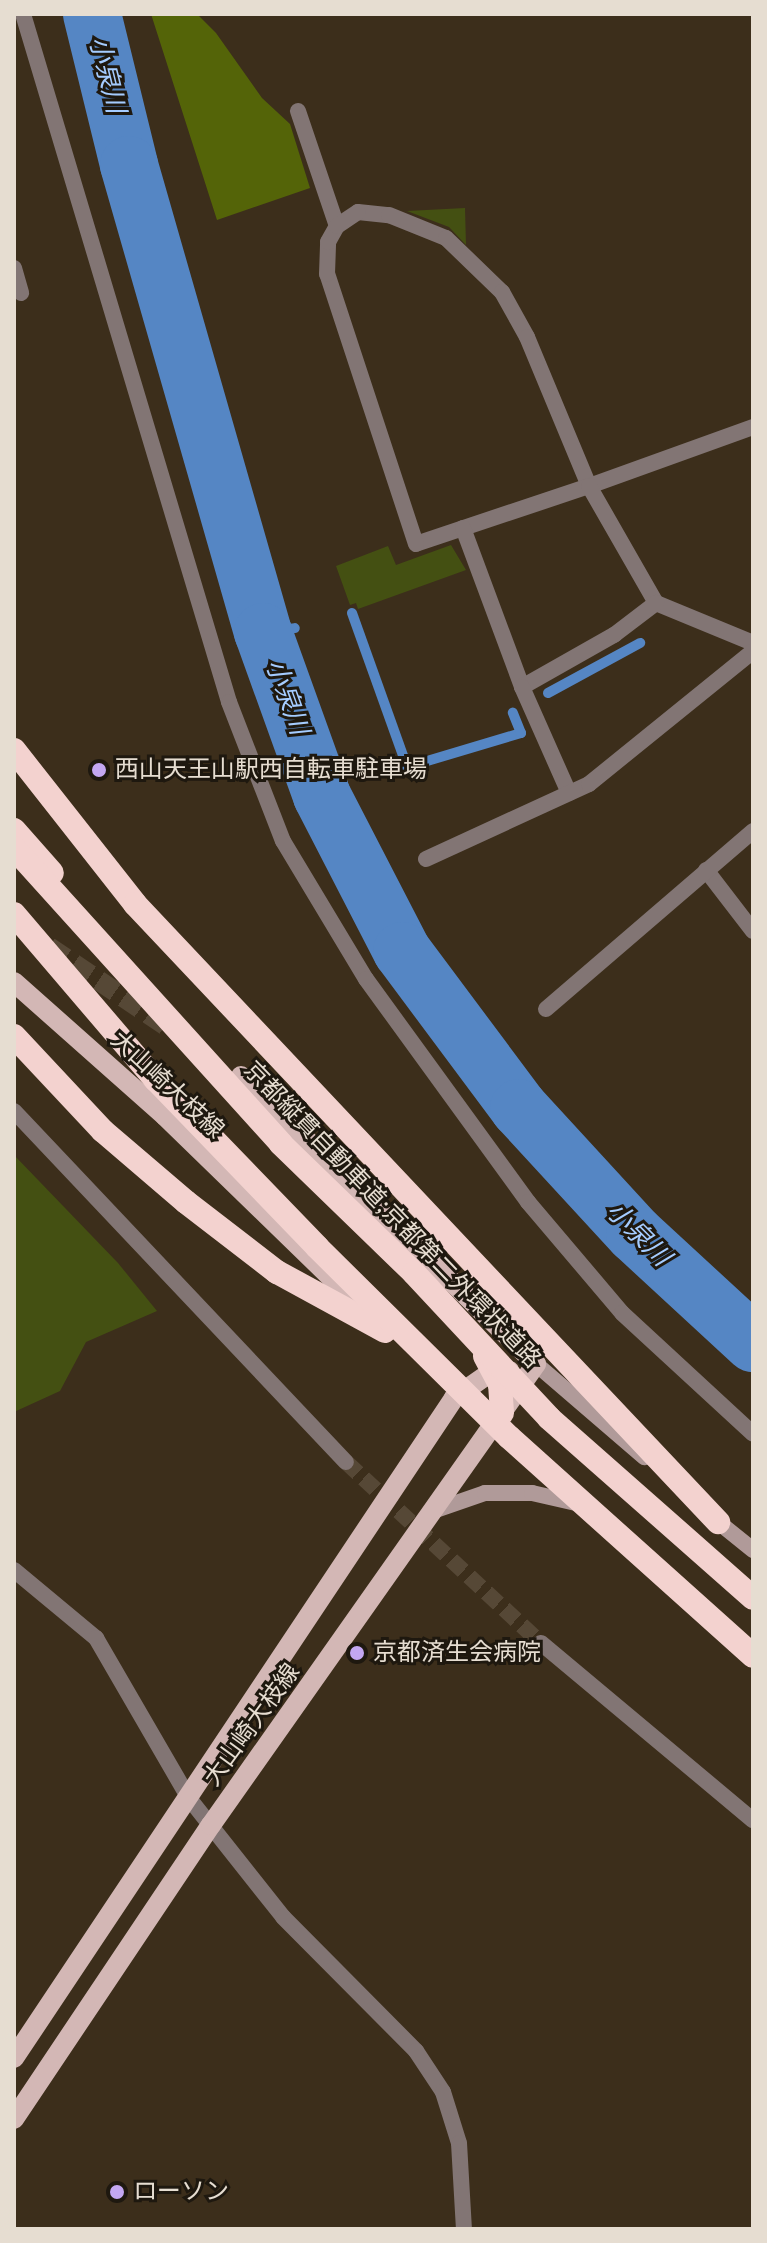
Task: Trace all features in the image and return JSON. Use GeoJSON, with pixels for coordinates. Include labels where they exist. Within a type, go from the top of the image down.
{"type":"FeatureCollection","features":[{"type":"Feature","properties":{"kind":"highway"},"geometry":{"type":"LineString","coordinates":[[14,750],[135,904],[718,1522]]}},
{"type":"Feature","properties":{"kind":"highway"},"geometry":{"type":"LineString","coordinates":[[14,830],[496,1374],[496,1422]]}},
{"type":"Feature","properties":{"kind":"highway","name":"京都縦貫自動車道;京都第二外環状道路"},"geometry":{"type":"LineString","coordinates":[[14,848],[281,1144],[414,1273],[549,1418],[753,1598]]}},
{"type":"Feature","properties":{"kind":"highway"},"geometry":{"type":"LineString","coordinates":[[14,914],[156,1080],[317,1247],[509,1437],[753,1655]]}},
{"type":"Feature","properties":{"kind":"highway"},"geometry":{"type":"LineString","coordinates":[[14,1036],[103,1131],[186,1202],[277,1272],[385,1331]]}},
{"type":"Feature","properties":{"kind":"main road"},"geometry":{"type":"LineString","coordinates":[[14,929],[46,945]]}},
{"type":"Feature","properties":{"kind":"main road","name":"大山崎大枝線"},"geometry":{"type":"LineString","coordinates":[[14,982],[165,1116],[454,1398]]}},
{"type":"Feature","properties":{"kind":"main road"},"geometry":{"type":"LineString","coordinates":[[241,1076],[536,1364]]}},
{"type":"Feature","properties":{"kind":"main road","name":"大山崎大枝線"},"geometry":{"type":"LineString","coordinates":[[14,2058],[454,1398],[496,1374],[536,1364]]}},
{"type":"Feature","properties":{"kind":"main road","name":"大山崎大枝線"},"geometry":{"type":"LineString","coordinates":[[14,2119],[211,1825],[536,1364]]}},
{"type":"Feature","properties":{"kind":"street"},"geometry":{"type":"LineString","coordinates":[[23,14],[229,702],[283,841],[366,979],[528,1202],[622,1313],[753,1434]]}},
{"type":"Feature","properties":{"kind":"street"},"geometry":{"type":"LineString","coordinates":[[298,111],[337,226]]}},
{"type":"Feature","properties":{"kind":"street"},"geometry":{"type":"LineString","coordinates":[[753,427],[589,486],[416,544],[327,274],[328,242],[337,226],[358,212],[389,215],[446,238],[502,292],[527,337],[589,486],[656,603],[753,643]]}},
{"type":"Feature","properties":{"kind":"street"},"geometry":{"type":"LineString","coordinates":[[14,268],[21,293]]}},
{"type":"Feature","properties":{"kind":"street"},"geometry":{"type":"LineString","coordinates":[[463,528],[522,687],[569,793]]}},
{"type":"Feature","properties":{"kind":"street"},"geometry":{"type":"LineString","coordinates":[[522,687],[614,635],[656,603]]}},
{"type":"Feature","properties":{"kind":"street"},"geometry":{"type":"LineString","coordinates":[[426,859],[589,784],[753,651]]}},
{"type":"Feature","properties":{"kind":"street"},"geometry":{"type":"LineString","coordinates":[[546,1009],[753,831]]}},
{"type":"Feature","properties":{"kind":"street"},"geometry":{"type":"LineString","coordinates":[[706,870],[753,931]]}},
{"type":"Feature","properties":{"kind":"street"},"geometry":{"type":"LineString","coordinates":[[14,1111],[346,1462]]}},
{"type":"Feature","properties":{"kind":"street"},"geometry":{"type":"LineString","coordinates":[[536,1364],[753,1550]]}},
{"type":"Feature","properties":{"kind":"street"},"geometry":{"type":"LineString","coordinates":[[454,1398],[496,1422],[576,1503],[753,1655]]}},
{"type":"Feature","properties":{"kind":"street"},"geometry":{"type":"LineString","coordinates":[[433,1511],[485,1493],[532,1493],[576,1503]]}},
{"type":"Feature","properties":{"kind":"street"},"geometry":{"type":"LineString","coordinates":[[14,1570],[96,1638],[188,1797],[283,1917],[416,2051],[443,2092],[459,2143],[464,2229]]}},
{"type":"Feature","properties":{"kind":"street"},"geometry":{"type":"LineString","coordinates":[[541,1643],[753,1820]]}},
{"type":"Feature","properties":{"kind":"green space"},"geometry":{"type":"Polygon","coordinates":[[[151,14],[197,14],[216,33],[262,98],[290,124],[310,188],[217,220],[151,14]]]}},
{"type":"Feature","properties":{"kind":"green space"},"geometry":{"type":"Polygon","coordinates":[[[465,208],[466,245],[449,227],[407,211],[465,208]]]}},
{"type":"Feature","properties":{"kind":"green space"},"geometry":{"type":"Polygon","coordinates":[[[451,545],[466,570],[358,609],[356,603],[350,605],[336,566],[388,546],[396,565],[451,545]]]}},
{"type":"Feature","properties":{"kind":"green space"},"geometry":{"type":"Polygon","coordinates":[[[14,1155],[118,1263],[157,1311],[86,1342],[60,1391],[14,1412],[14,1155]]]}},
{"type":"Feature","properties":{"kind":"waterway","name":"小泉川"},"geometry":{"type":"LineString","coordinates":[[92,14],[129,165],[263,632],[322,796],[402,951],[519,1108],[635,1234],[753,1343]]}},
{"type":"Feature","properties":{"kind":"waterway"},"geometry":{"type":"LineString","coordinates":[[352,613],[407,767],[521,733],[513,713]]}},
{"type":"Feature","properties":{"kind":"waterway"},"geometry":{"type":"LineString","coordinates":[[263,632],[295,628]]}},
{"type":"Feature","properties":{"kind":"waterway"},"geometry":{"type":"LineString","coordinates":[[548,693],[640,643]]}},
{"type":"Feature","properties":{"kind":"tunnel"},"geometry":{"type":"LineString","coordinates":[[49,947],[169,1028]]}},
{"type":"Feature","properties":{"kind":"tunnel"},"geometry":{"type":"LineString","coordinates":[[346,1462],[541,1643]]}},
{"type":"Feature","properties":{"kind":"place","name":"西山天王山駅西自転車駐車場"},"geometry":{"type":"Point","coordinates":[99,770]}},
{"type":"Feature","properties":{"kind":"place","name":"京都済生会病院"},"geometry":{"type":"Point","coordinates":[357,1653]}},
{"type":"Feature","properties":{"kind":"place","name":"ローソン"},"geometry":{"type":"Point","coordinates":[117,2192]}}]}
